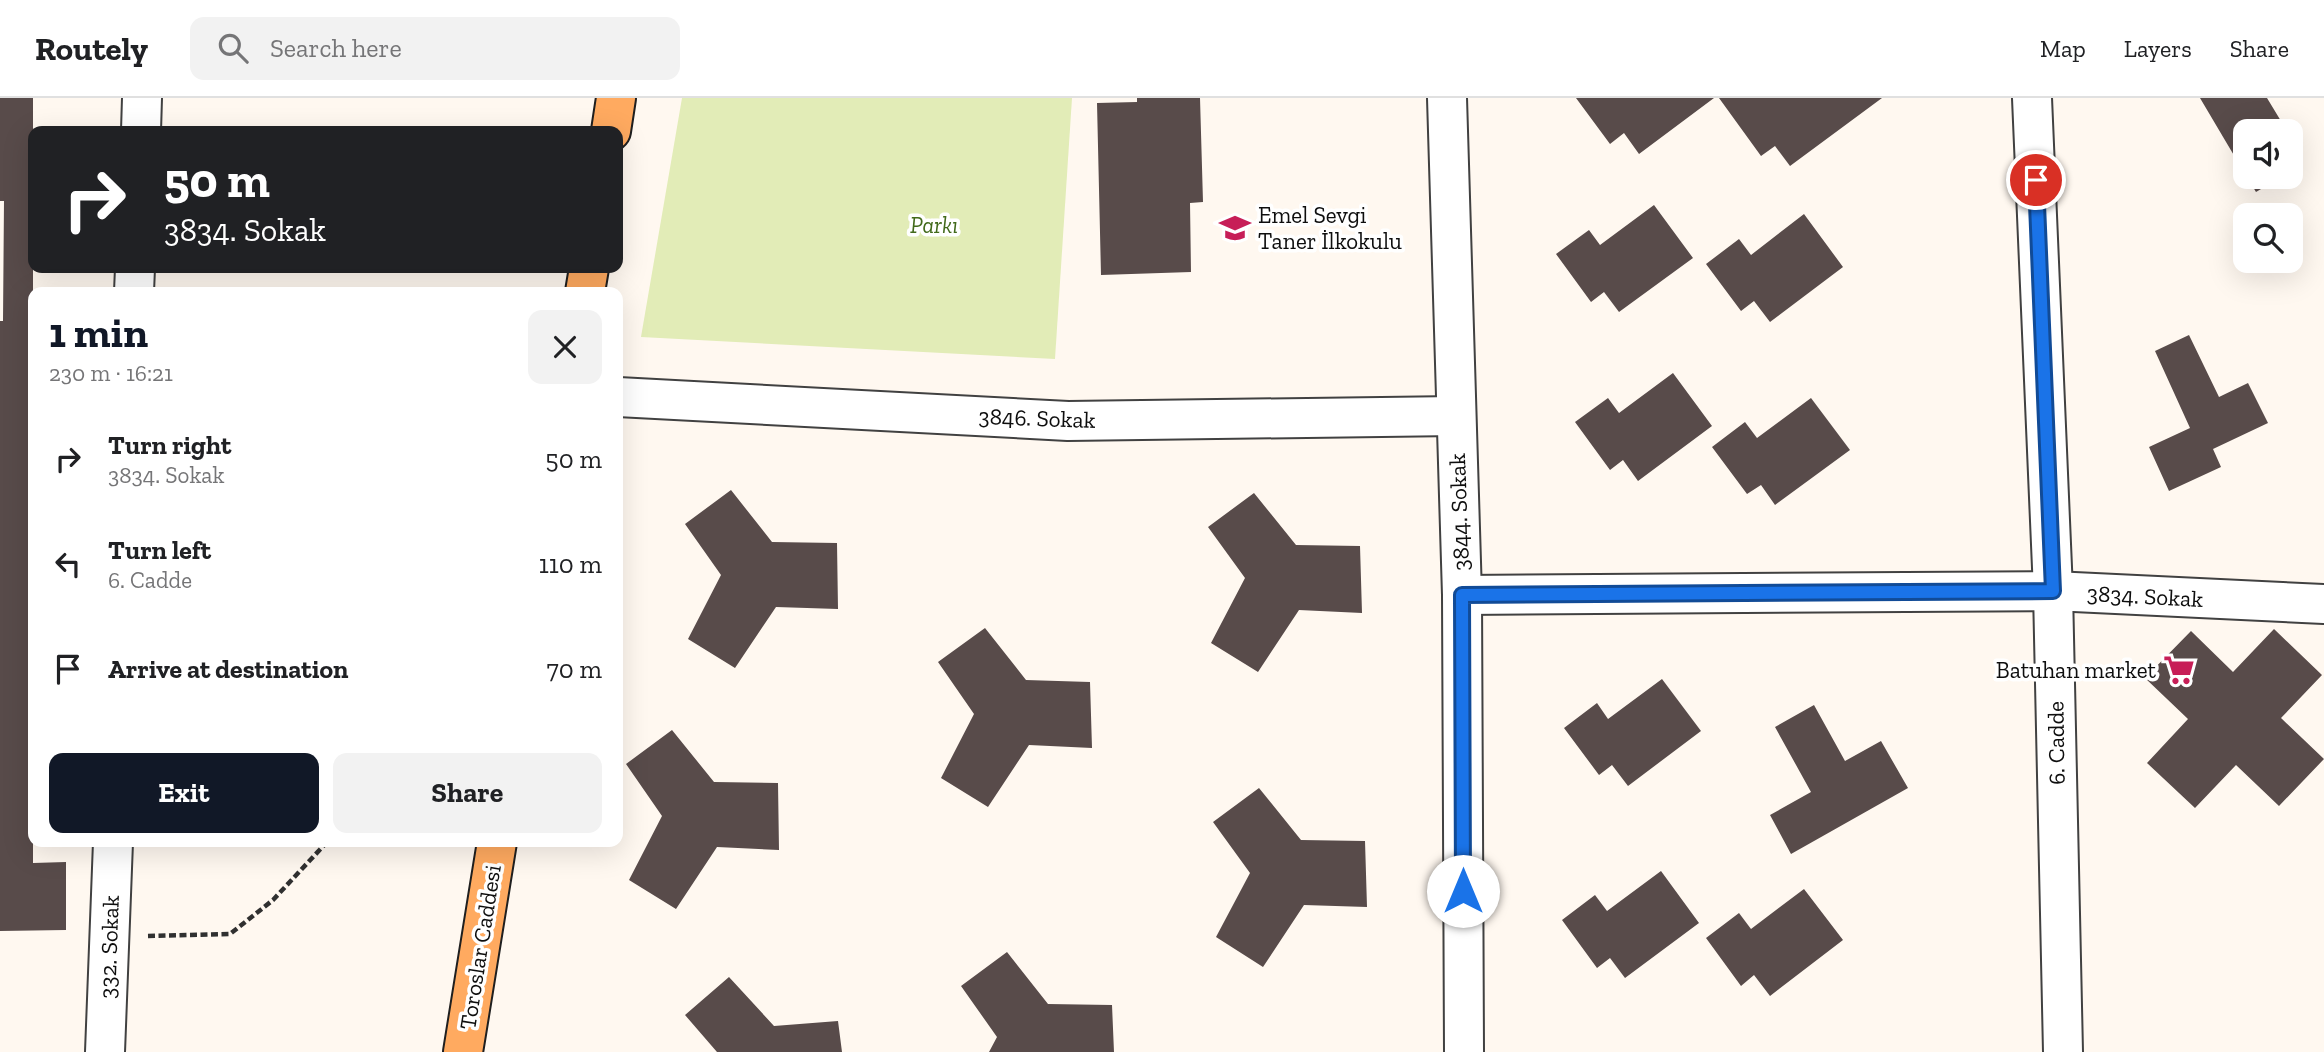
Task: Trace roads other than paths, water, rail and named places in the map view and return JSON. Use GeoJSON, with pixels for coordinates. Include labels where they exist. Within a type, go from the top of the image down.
{"type":"FeatureCollection","features":[{"type":"Feature","properties":{"kind":"main road"},"geometry":{"type":"LineString","coordinates":[[612,126],[616,98]]}},
{"type":"Feature","properties":{"kind":"main road","name":"Toroslar Caddesi"},"geometry":{"type":"LineString","coordinates":[[463,1052],[495,847]]}},
{"type":"Feature","properties":{"kind":"street"},"geometry":{"type":"LineString","coordinates":[[141,126],[142,98]]}},
{"type":"Feature","properties":{"kind":"street","name":"3844. Sokak"},"geometry":{"type":"LineString","coordinates":[[1447,98],[1462,595],[1464,1052]]}},
{"type":"Feature","properties":{"kind":"street","name":"6. Cadde"},"geometry":{"type":"LineString","coordinates":[[2032,98],[2053,591],[2063,1052]]}},
{"type":"Feature","properties":{"kind":"street","name":"3846. Sokak"},"geometry":{"type":"LineString","coordinates":[[623,397],[1068,421],[1456,416]]}},
{"type":"Feature","properties":{"kind":"street","name":"3834. Sokak"},"geometry":{"type":"LineString","coordinates":[[1462,595],[2053,591],[2324,604]]}},
{"type":"Feature","properties":{"kind":"street","name":"332. Sokak"},"geometry":{"type":"LineString","coordinates":[[105,1052],[113,847]]}},
{"type":"Feature","properties":{"kind":"place","name":"Emel Sevgi Taner İlkokulu"},"geometry":{"type":"Point","coordinates":[1235,228]}},
{"type":"Feature","properties":{"kind":"place","name":"Batuhan market"},"geometry":{"type":"Point","coordinates":[2179,670]}},
{"type":"Feature","properties":{"kind":"park label","name":"Parkı"},"geometry":{"type":"Point","coordinates":[934,225]}}]}
